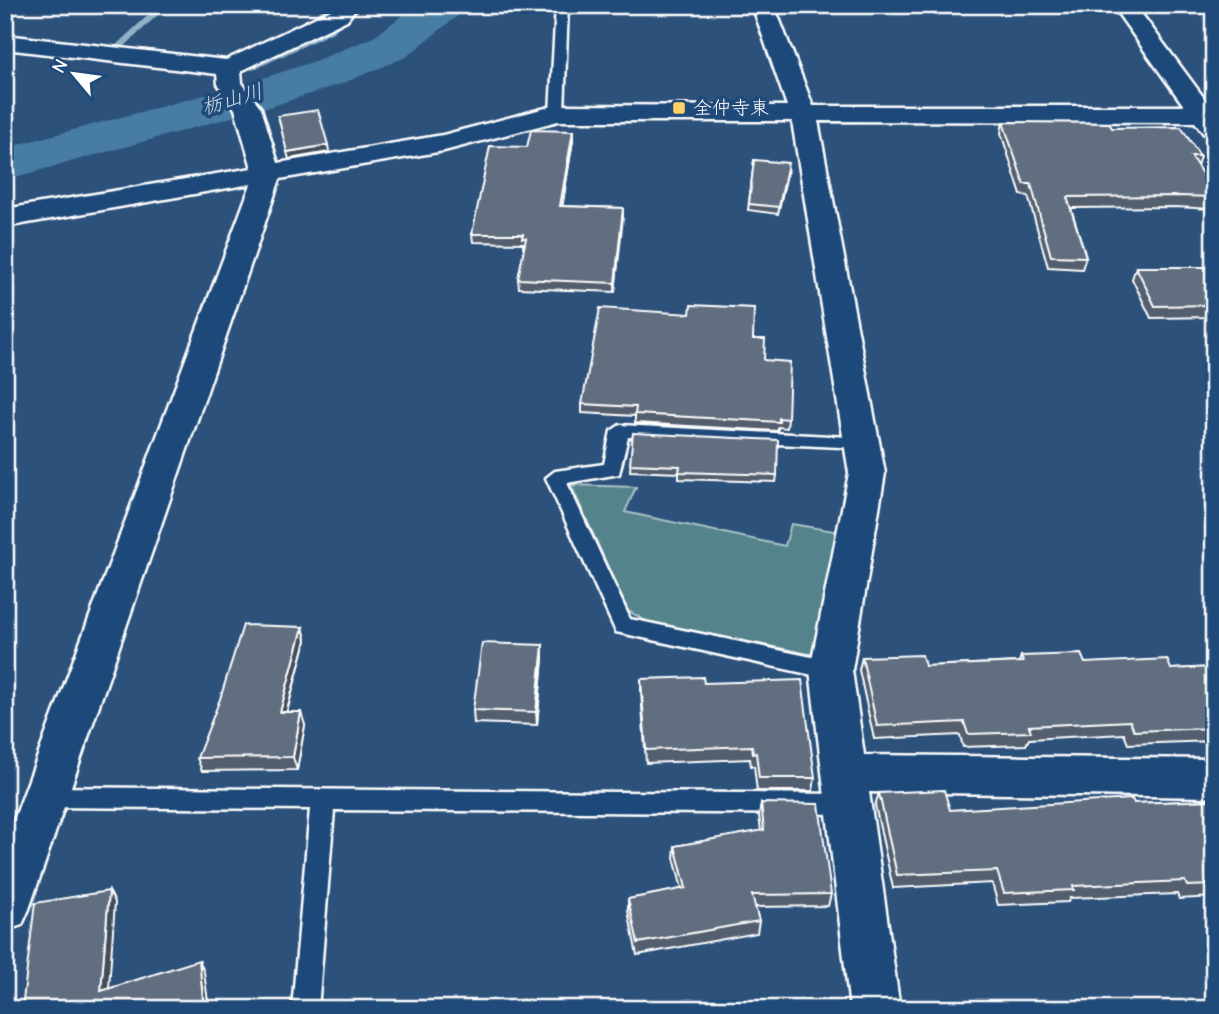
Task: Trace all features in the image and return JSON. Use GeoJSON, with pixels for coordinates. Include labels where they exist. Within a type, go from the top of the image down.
{"type":"FeatureCollection","features":[{"type":"Feature","properties":{"kind":"street"},"geometry":{"type":"LineString","coordinates":[[5,43],[230,76],[339,15],[347,5]]}},
{"type":"Feature","properties":{"kind":"street"},"geometry":{"type":"LineString","coordinates":[[763,5],[804,116],[867,473],[831,670],[844,788],[875,1009]]}},
{"type":"Feature","properties":{"kind":"street"},"geometry":{"type":"LineString","coordinates":[[1123,5],[1211,119]]}},
{"type":"Feature","properties":{"kind":"street"},"geometry":{"type":"LineString","coordinates":[[5,909],[268,175],[248,108],[230,76]]}},
{"type":"Feature","properties":{"kind":"street"},"geometry":{"type":"LineString","coordinates":[[5,218],[444,143],[557,113],[1211,119]]}},
{"type":"Feature","properties":{"kind":"street"},"geometry":{"type":"LineString","coordinates":[[844,788],[1214,778]]}},
{"type":"Feature","properties":{"kind":"lane"},"geometry":{"type":"LineString","coordinates":[[557,113],[562,5]]}},
{"type":"Feature","properties":{"kind":"lane"},"geometry":{"type":"LineString","coordinates":[[831,670],[623,626],[555,478],[612,469],[620,431],[862,442]]}},
{"type":"Feature","properties":{"kind":"lane"},"geometry":{"type":"LineString","coordinates":[[46,797],[323,799],[844,788]]}},
{"type":"Feature","properties":{"kind":"lane"},"geometry":{"type":"LineString","coordinates":[[305,1009],[323,799]]}},
{"type":"Feature","properties":{"kind":"green space"},"geometry":{"type":"Polygon","coordinates":[[[571,485],[636,487],[625,512],[785,546],[791,524],[840,532],[818,649],[810,654],[648,622],[628,611],[571,485]]]}},
{"type":"Feature","properties":{"kind":"building"},"geometry":{"type":"Polygon","coordinates":[[[318,110],[328,145],[287,152],[278,116],[318,110]]]}},
{"type":"Feature","properties":{"kind":"building"},"geometry":{"type":"Polygon","coordinates":[[[1003,122],[1109,123],[1112,128],[1181,127],[1200,156],[1191,156],[1214,197],[1067,197],[1086,257],[1051,256],[1031,184],[1024,184],[1003,122]]]}},
{"type":"Feature","properties":{"kind":"building"},"geometry":{"type":"Polygon","coordinates":[[[531,130],[573,131],[560,206],[623,208],[615,283],[518,279],[526,238],[522,238],[523,234],[472,234],[490,146],[527,147],[531,130]]]}},
{"type":"Feature","properties":{"kind":"building"},"geometry":{"type":"Polygon","coordinates":[[[754,160],[788,163],[779,207],[749,204],[754,160]]]}},
{"type":"Feature","properties":{"kind":"building"},"geometry":{"type":"Polygon","coordinates":[[[1136,267],[1214,267],[1214,305],[1155,306],[1136,267]]]}},
{"type":"Feature","properties":{"kind":"building"},"geometry":{"type":"Polygon","coordinates":[[[691,305],[754,308],[753,339],[765,339],[764,360],[790,362],[788,419],[779,418],[779,422],[635,414],[636,407],[582,404],[600,308],[690,314],[691,305]]]}},
{"type":"Feature","properties":{"kind":"building"},"geometry":{"type":"Polygon","coordinates":[[[633,433],[778,440],[777,475],[679,472],[680,466],[630,464],[633,433]]]}},
{"type":"Feature","properties":{"kind":"building"},"geometry":{"type":"Polygon","coordinates":[[[243,625],[303,627],[280,712],[301,712],[293,757],[197,758],[220,699],[243,625]]]}},
{"type":"Feature","properties":{"kind":"building"},"geometry":{"type":"Polygon","coordinates":[[[482,643],[543,645],[536,712],[473,710],[482,643]]]}},
{"type":"Feature","properties":{"kind":"building"},"geometry":{"type":"Polygon","coordinates":[[[1081,654],[1085,663],[1167,659],[1171,669],[1214,667],[1214,728],[1134,731],[1130,721],[1029,726],[1031,732],[968,734],[964,722],[877,726],[862,657],[922,655],[925,666],[1023,662],[1021,656],[1081,654]]]}},
{"type":"Feature","properties":{"kind":"building"},"geometry":{"type":"Polygon","coordinates":[[[703,677],[704,683],[802,680],[815,778],[759,778],[756,753],[753,754],[752,746],[646,750],[641,679],[703,677]]]}},
{"type":"Feature","properties":{"kind":"building"},"geometry":{"type":"Polygon","coordinates":[[[944,790],[950,810],[1132,799],[1134,803],[1214,800],[1214,885],[1187,886],[1185,881],[1073,886],[1074,890],[1004,893],[997,871],[897,875],[879,793],[944,790]]]}},
{"type":"Feature","properties":{"kind":"building"},"geometry":{"type":"Polygon","coordinates":[[[761,803],[819,804],[831,894],[752,895],[759,921],[638,943],[628,899],[686,888],[675,846],[764,830],[761,803]]]}},
{"type":"Feature","properties":{"kind":"building"},"geometry":{"type":"Polygon","coordinates":[[[109,891],[101,991],[199,960],[204,1009],[22,1009],[35,903],[109,891]]]}},
{"type":"Feature","properties":{"kind":"waterway"},"geometry":{"type":"LineString","coordinates":[[118,48],[164,5]]}},
{"type":"Feature","properties":{"kind":"waterway"},"geometry":{"type":"LineString","coordinates":[[307,24],[334,5]]}},
{"type":"Feature","properties":{"kind":"waterway"},"geometry":{"type":"LineString","coordinates":[[250,68],[330,30],[362,5]]}},
{"type":"Feature","properties":{"kind":"waterway","name":"栃山川"},"geometry":{"type":"LineString","coordinates":[[5,164],[259,95],[329,72],[390,47],[444,5]]}},
{"type":"Feature","properties":{"kind":"place","name":"全仲寺東"},"geometry":{"type":"Point","coordinates":[679,108]}}]}
